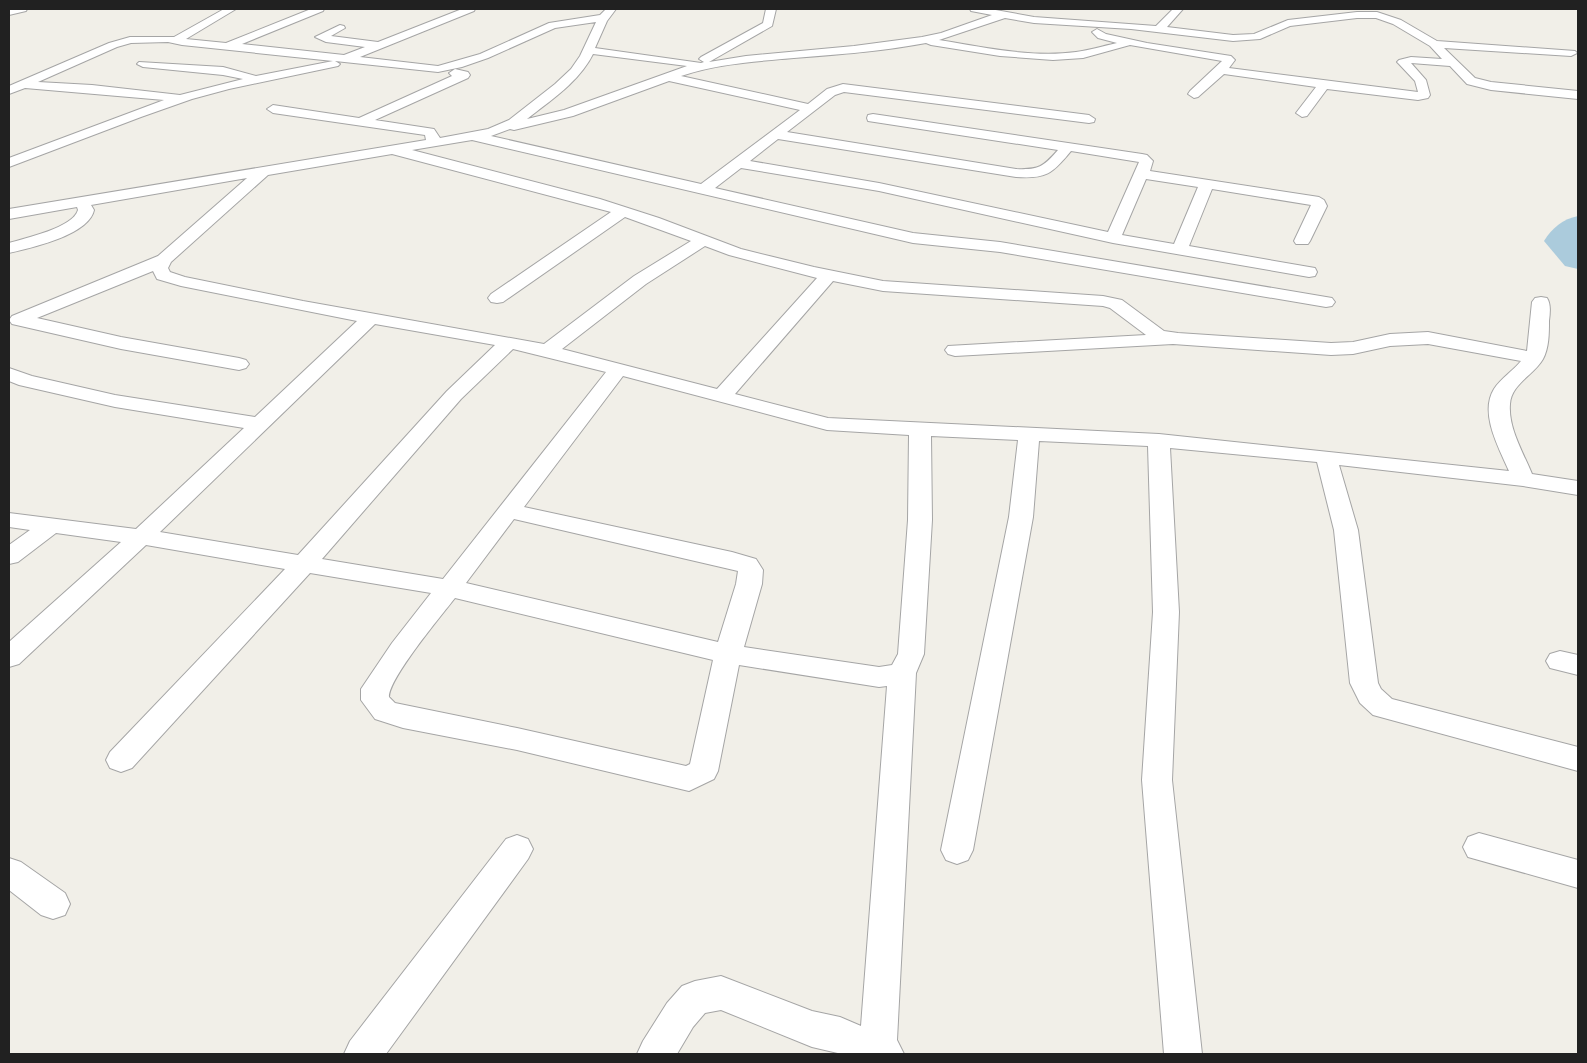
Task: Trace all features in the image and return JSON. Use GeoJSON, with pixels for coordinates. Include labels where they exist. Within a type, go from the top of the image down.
{"type":"FeatureCollection","features":[{"type":"Feature","properties":{"kind":"street"},"geometry":{"type":"LineString","coordinates":[[9,12],[22,9]]}},
{"type":"Feature","properties":{"kind":"street"},"geometry":{"type":"LineString","coordinates":[[224,9],[231,9]]}},
{"type":"Feature","properties":{"kind":"street"},"geometry":{"type":"LineString","coordinates":[[175,41],[231,9]]}},
{"type":"Feature","properties":{"kind":"street"},"geometry":{"type":"LineString","coordinates":[[226,46],[319,9]]}},
{"type":"Feature","properties":{"kind":"street"},"geometry":{"type":"LineString","coordinates":[[9,163],[84,134],[214,89],[349,60],[380,45],[470,9]]}},
{"type":"Feature","properties":{"kind":"street"},"geometry":{"type":"LineString","coordinates":[[9,214],[473,136],[568,113],[667,77],[696,64],[768,24],[770,9]]}},
{"type":"Feature","properties":{"kind":"street"},"geometry":{"type":"LineString","coordinates":[[975,9],[1002,15],[1064,23],[1108,19]]}},
{"type":"Feature","properties":{"kind":"street"},"geometry":{"type":"LineString","coordinates":[[1030,9],[1108,19],[1216,37],[1245,38],[1256,37],[1281,25],[1297,22],[1357,15],[1377,15],[1396,22],[1434,44],[1465,78],[1478,84],[1578,95]]}},
{"type":"Feature","properties":{"kind":"street"},"geometry":{"type":"LineString","coordinates":[[1159,29],[1178,9]]}},
{"type":"Feature","properties":{"kind":"street"},"geometry":{"type":"LineString","coordinates":[[505,128],[514,123],[573,73],[582,62],[607,13]]}},
{"type":"Feature","properties":{"kind":"street"},"geometry":{"type":"LineString","coordinates":[[438,69],[458,65],[484,56],[553,25],[607,13]]}},
{"type":"Feature","properties":{"kind":"street"},"geometry":{"type":"LineString","coordinates":[[1286,13],[1297,22]]}},
{"type":"Feature","properties":{"kind":"street"},"geometry":{"type":"LineString","coordinates":[[684,70],[746,59],[854,50],[922,40],[962,30],[1002,15]]}},
{"type":"Feature","properties":{"kind":"street"},"geometry":{"type":"LineString","coordinates":[[1108,19],[1097,30],[1097,33],[1102,36],[1130,43],[1227,58],[1229,60],[1221,70],[1194,94]]}},
{"type":"Feature","properties":{"kind":"street"},"geometry":{"type":"LineString","coordinates":[[340,28],[320,37],[380,45]]}},
{"type":"Feature","properties":{"kind":"street"},"geometry":{"type":"LineString","coordinates":[[9,90],[123,41],[156,39],[438,69],[464,75],[363,121]]}},
{"type":"Feature","properties":{"kind":"street"},"geometry":{"type":"LineString","coordinates":[[922,40],[997,51],[1061,56],[1079,55],[1130,43]]}},
{"type":"Feature","properties":{"kind":"street"},"geometry":{"type":"LineString","coordinates":[[1434,44],[1571,54]]}},
{"type":"Feature","properties":{"kind":"street"},"geometry":{"type":"LineString","coordinates":[[588,50],[696,64]]}},
{"type":"Feature","properties":{"kind":"street"},"geometry":{"type":"LineString","coordinates":[[1221,70],[1396,95],[1424,95],[1419,76],[1403,62],[1411,60],[1475,69]]}},
{"type":"Feature","properties":{"kind":"street"},"geometry":{"type":"LineString","coordinates":[[143,64],[224,71],[260,79]]}},
{"type":"Feature","properties":{"kind":"street"},"geometry":{"type":"LineString","coordinates":[[667,77],[810,108]]}},
{"type":"Feature","properties":{"kind":"street"},"geometry":{"type":"LineString","coordinates":[[22,85],[92,89],[184,99]]}},
{"type":"Feature","properties":{"kind":"street"},"geometry":{"type":"LineString","coordinates":[[1302,113],[1324,85]]}},
{"type":"Feature","properties":{"kind":"street"},"geometry":{"type":"LineString","coordinates":[[704,189],[831,92],[843,88],[903,94],[1089,119]]}},
{"type":"Feature","properties":{"kind":"street"},"geometry":{"type":"LineString","coordinates":[[840,145],[903,94]]}},
{"type":"Feature","properties":{"kind":"street"},"geometry":{"type":"LineString","coordinates":[[273,108],[429,132],[433,136],[432,143]]}},
{"type":"Feature","properties":{"kind":"street"},"geometry":{"type":"LineString","coordinates":[[873,118],[1142,158],[1146,161],[1142,174],[1113,238]]}},
{"type":"Feature","properties":{"kind":"street"},"geometry":{"type":"LineString","coordinates":[[775,134],[1031,174],[1046,171],[1067,147]]}},
{"type":"Feature","properties":{"kind":"street"},"geometry":{"type":"LineString","coordinates":[[473,136],[812,216],[914,238],[1000,247],[1326,302]]}},
{"type":"Feature","properties":{"kind":"street"},"geometry":{"type":"LineString","coordinates":[[390,149],[623,211],[735,252],[829,275],[884,286],[1103,301],[1116,304],[1158,335],[1178,339]]}},
{"type":"Feature","properties":{"kind":"street"},"geometry":{"type":"LineString","coordinates":[[738,163],[879,187],[1113,238],[1308,272]]}},
{"type":"Feature","properties":{"kind":"street"},"geometry":{"type":"LineString","coordinates":[[14,322],[164,260],[265,170]]}},
{"type":"Feature","properties":{"kind":"street"},"geometry":{"type":"LineString","coordinates":[[1142,174],[1314,200],[1319,203],[1302,241]]}},
{"type":"Feature","properties":{"kind":"street"},"geometry":{"type":"LineString","coordinates":[[1179,250],[1207,183]]}},
{"type":"Feature","properties":{"kind":"street"},"geometry":{"type":"LineString","coordinates":[[9,248],[76,224],[85,215],[86,210],[81,201]]}},
{"type":"Feature","properties":{"kind":"street"},"geometry":{"type":"LineString","coordinates":[[497,298],[623,211]]}},
{"type":"Feature","properties":{"kind":"street"},"geometry":{"type":"LineString","coordinates":[[547,350],[640,280],[703,240]]}},
{"type":"Feature","properties":{"kind":"street"},"geometry":{"type":"LineString","coordinates":[[164,260],[160,268],[163,275],[181,281],[547,350],[827,424],[920,430],[1029,433],[1159,440],[1524,479],[1578,488]]}},
{"type":"Feature","properties":{"kind":"street"},"geometry":{"type":"LineString","coordinates":[[722,396],[829,275]]}},
{"type":"Feature","properties":{"kind":"street"},"geometry":{"type":"LineString","coordinates":[[1524,479],[1503,429],[1499,407],[1501,394],[1534,358],[1539,334],[1541,302]]}},
{"type":"Feature","properties":{"kind":"street"},"geometry":{"type":"LineString","coordinates":[[9,656],[141,537],[371,318]]}},
{"type":"Feature","properties":{"kind":"street"},"geometry":{"type":"LineString","coordinates":[[14,322],[239,364]]}},
{"type":"Feature","properties":{"kind":"street"},"geometry":{"type":"LineString","coordinates":[[955,350],[1178,339],[1331,349],[1353,348],[1390,340],[1428,338],[1534,358]]}},
{"type":"Feature","properties":{"kind":"street"},"geometry":{"type":"LineString","coordinates":[[121,760],[304,564],[454,395],[509,342]]}},
{"type":"Feature","properties":{"kind":"street"},"geometry":{"type":"LineString","coordinates":[[509,511],[747,564],[751,570],[749,584],[728,654],[703,771],[689,778],[517,739],[403,717],[385,710],[375,700],[375,689],[395,658],[618,369]]}},
{"type":"Feature","properties":{"kind":"street"},"geometry":{"type":"LineString","coordinates":[[9,374],[26,381],[115,402],[261,424]]}},
{"type":"Feature","properties":{"kind":"street"},"geometry":{"type":"LineString","coordinates":[[656,1054],[680,1015],[695,998],[721,993],[812,1029],[840,1035],[882,1053],[902,673],[911,654],[920,520],[920,430]]}},
{"type":"Feature","properties":{"kind":"street"},"geometry":{"type":"LineString","coordinates":[[957,850],[1021,517],[1029,433]]}},
{"type":"Feature","properties":{"kind":"street"},"geometry":{"type":"LineString","coordinates":[[1159,440],[1166,612],[1157,780],[1183,1054]]}},
{"type":"Feature","properties":{"kind":"street"},"geometry":{"type":"LineString","coordinates":[[1326,457],[1346,530],[1364,683],[1370,696],[1383,707],[1578,759]]}},
{"type":"Feature","properties":{"kind":"street"},"geometry":{"type":"LineString","coordinates":[[9,520],[141,537],[449,588],[728,654],[879,677],[902,673]]}},
{"type":"Feature","properties":{"kind":"street"},"geometry":{"type":"LineString","coordinates":[[9,556],[51,526]]}},
{"type":"Feature","properties":{"kind":"street"},"geometry":{"type":"LineString","coordinates":[[1479,847],[1578,874]]}},
{"type":"Feature","properties":{"kind":"street"},"geometry":{"type":"LineString","coordinates":[[364,1054],[517,848]]}},
{"type":"Feature","properties":{"kind":"street"},"geometry":{"type":"LineString","coordinates":[[9,872],[53,904]]}},
{"type":"Feature","properties":{"kind":"waterway"},"geometry":{"type":"LineString","coordinates":[[1578,226],[1561,241],[1578,258]]}}]}
